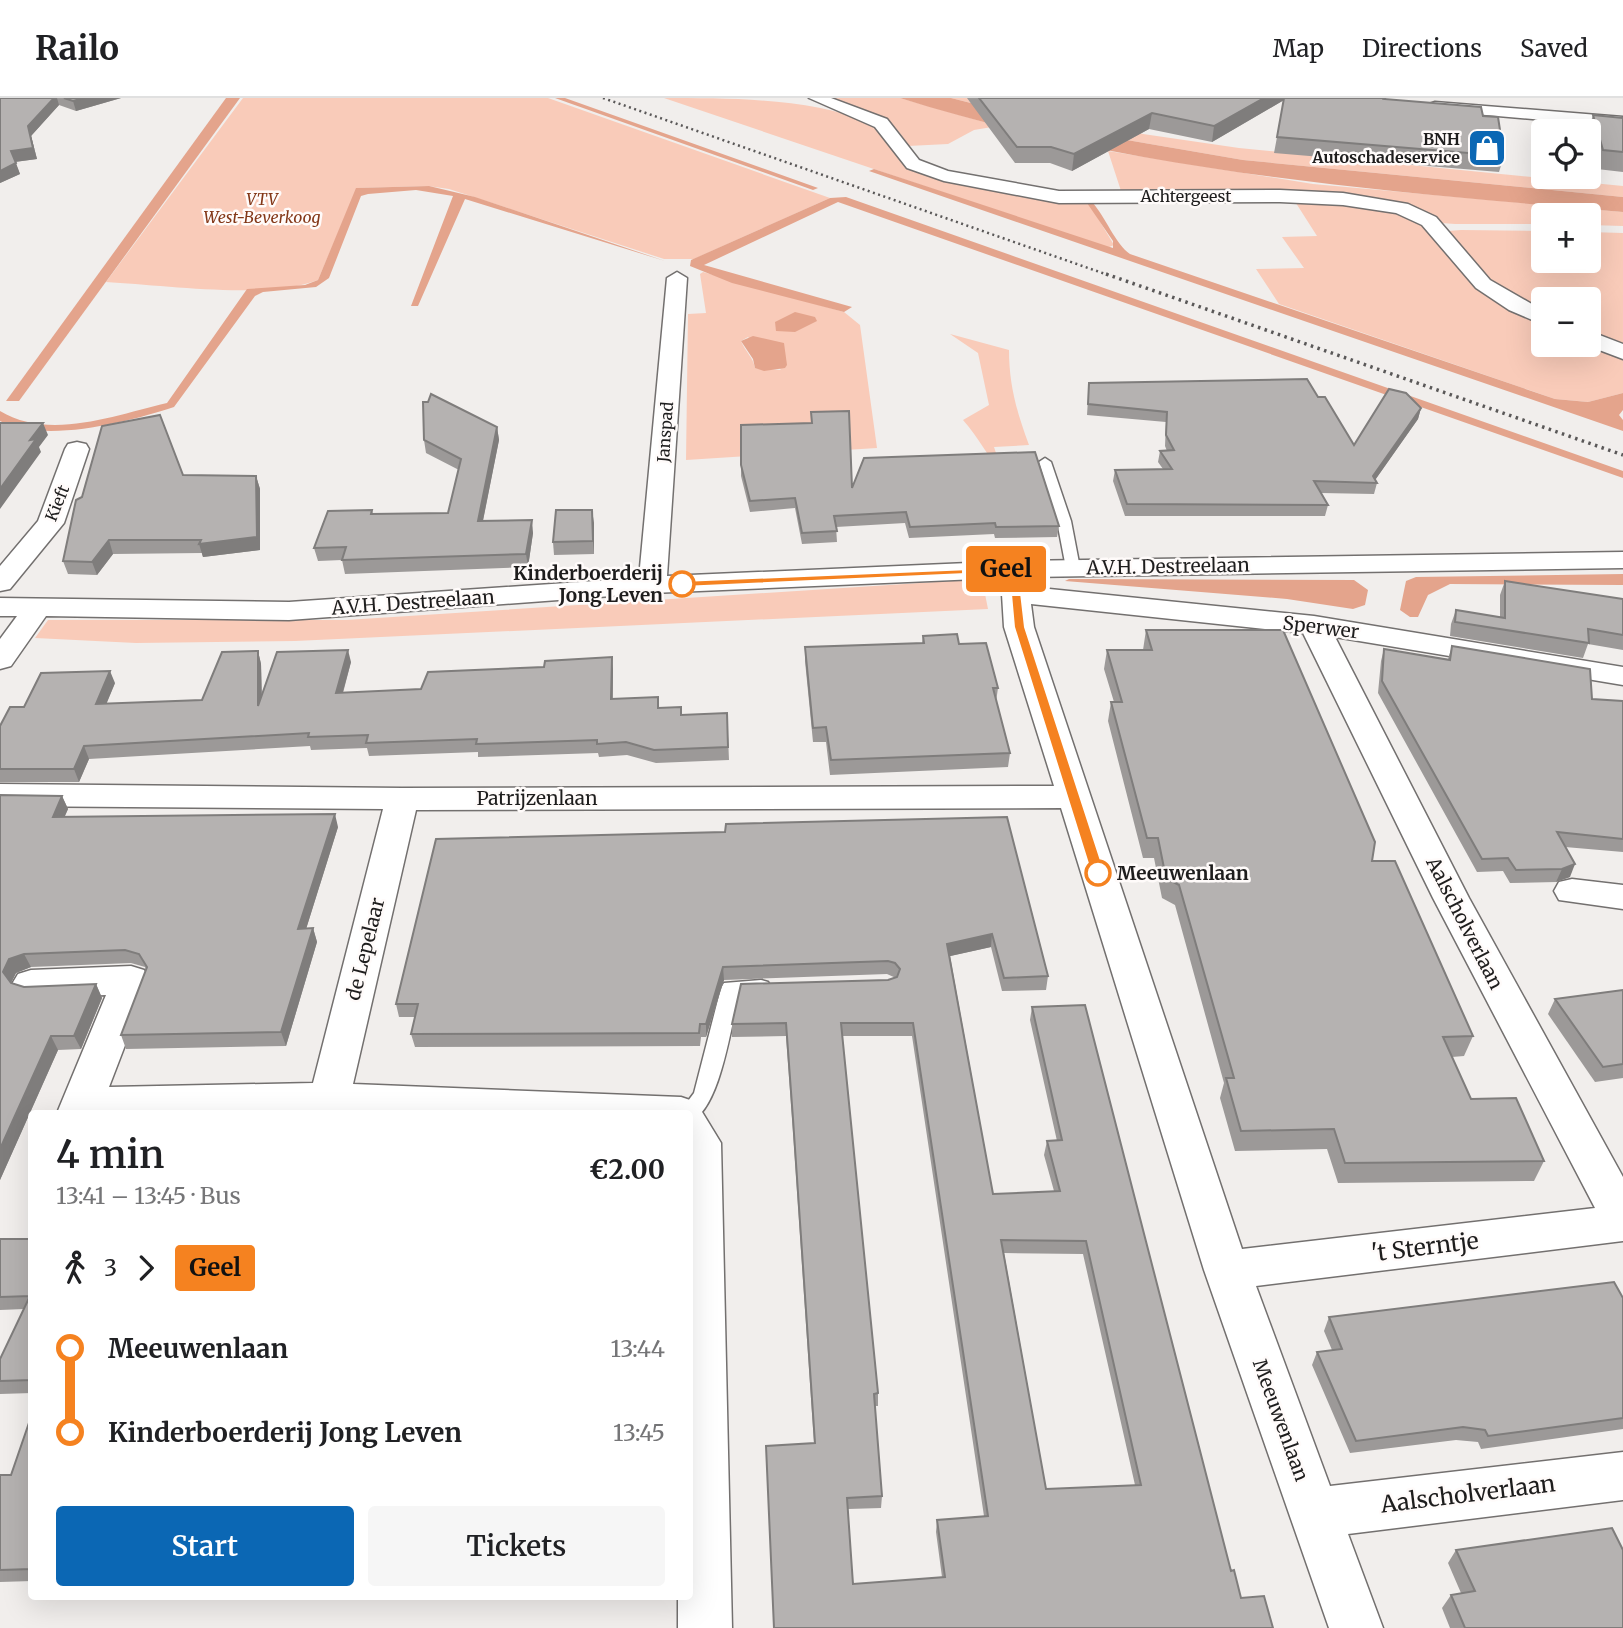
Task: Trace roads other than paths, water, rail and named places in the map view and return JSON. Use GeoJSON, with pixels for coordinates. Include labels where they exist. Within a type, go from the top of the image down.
{"type":"FeatureCollection","features":[{"type":"Feature","properties":{"kind":"street","name":"Achtergeest"},"geometry":{"type":"LineString","coordinates":[[817,98],[881,123],[894,135],[913,164],[944,176],[1059,197],[1280,196],[1343,199],[1401,208],[1429,221],[1483,284],[1531,313]]}},
{"type":"Feature","properties":{"kind":"street"},"geometry":{"type":"LineString","coordinates":[[1417,105],[1621,118]]}},
{"type":"Feature","properties":{"kind":"street","name":"Janspad"},"geometry":{"type":"LineString","coordinates":[[652,585],[677,278]]}},
{"type":"Feature","properties":{"kind":"street"},"geometry":{"type":"LineString","coordinates":[[1601,343],[1623,352]]}},
{"type":"Feature","properties":{"kind":"street","name":"Kieft"},"geometry":{"type":"LineString","coordinates":[[0,583],[51,523],[77,449]]}},
{"type":"Feature","properties":{"kind":"street","name":"A.V.H. Destreelaan"},"geometry":{"type":"LineString","coordinates":[[0,607],[289,611],[652,585],[1015,582],[1073,568],[1623,560]]}},
{"type":"Feature","properties":{"kind":"street","name":"Sperwer"},"geometry":{"type":"LineString","coordinates":[[1015,582],[1314,625],[1623,676]]}},
{"type":"Feature","properties":{"kind":"street","name":"Meeuwenlaan"},"geometry":{"type":"LineString","coordinates":[[1015,582],[1019,627],[1227,1270],[1356,1628]]}},
{"type":"Feature","properties":{"kind":"street"},"geometry":{"type":"LineString","coordinates":[[0,660],[37,609]]}},
{"type":"Feature","properties":{"kind":"street","name":"Aalscholverlaan"},"geometry":{"type":"LineString","coordinates":[[1314,625],[1451,898],[1623,1221]]}},
{"type":"Feature","properties":{"kind":"street","name":"Patrijzenlaan"},"geometry":{"type":"LineString","coordinates":[[0,795],[402,799],[1074,797]]}},
{"type":"Feature","properties":{"kind":"street","name":"de Lepelaar"},"geometry":{"type":"LineString","coordinates":[[329,1098],[402,799]]}},
{"type":"Feature","properties":{"kind":"street"},"geometry":{"type":"LineString","coordinates":[[1572,891],[1623,897]]}},
{"type":"Feature","properties":{"kind":"street"},"geometry":{"type":"LineString","coordinates":[[31,984],[131,980],[80,1108],[329,1098],[611,1110]]}},
{"type":"Feature","properties":{"kind":"street"},"geometry":{"type":"LineString","coordinates":[[693,1131],[700,1143],[696,1396],[705,1628]]}},
{"type":"Feature","properties":{"kind":"street","name":"'t Sterntje"},"geometry":{"type":"LineString","coordinates":[[1227,1270],[1623,1221]]}},
{"type":"Feature","properties":{"kind":"street","name":"Aalscholverlaan"},"geometry":{"type":"LineString","coordinates":[[1314,1513],[1623,1476]]}},
{"type":"Feature","properties":{"kind":"lane"},"geometry":{"type":"LineString","coordinates":[[1045,462],[1064,521],[1073,568]]}},
{"type":"Feature","properties":{"kind":"lane"},"geometry":{"type":"LineString","coordinates":[[691,1110],[703,1096],[730,988],[783,986]]}},
{"type":"Feature","properties":{"kind":"railway"},"geometry":{"type":"LineString","coordinates":[[603,98],[1111,276]]}},
{"type":"Feature","properties":{"kind":"railway"},"geometry":{"type":"LineString","coordinates":[[1106,274],[1623,455]]}},
{"type":"Feature","properties":{"kind":"place","name":"BNH Autoschadeservice"},"geometry":{"type":"Point","coordinates":[1487,148]}},
{"type":"Feature","properties":{"kind":"place","name":"Kinderboerderij Jong Leven"},"geometry":{"type":"Point","coordinates":[682,584]}},
{"type":"Feature","properties":{"kind":"place","name":"Meeuwenlaan"},"geometry":{"type":"Point","coordinates":[1098,873]}},
{"type":"Feature","properties":{"kind":"park label","name":"VTV West-Beverkoog"},"geometry":{"type":"Point","coordinates":[262,208]}}]}
